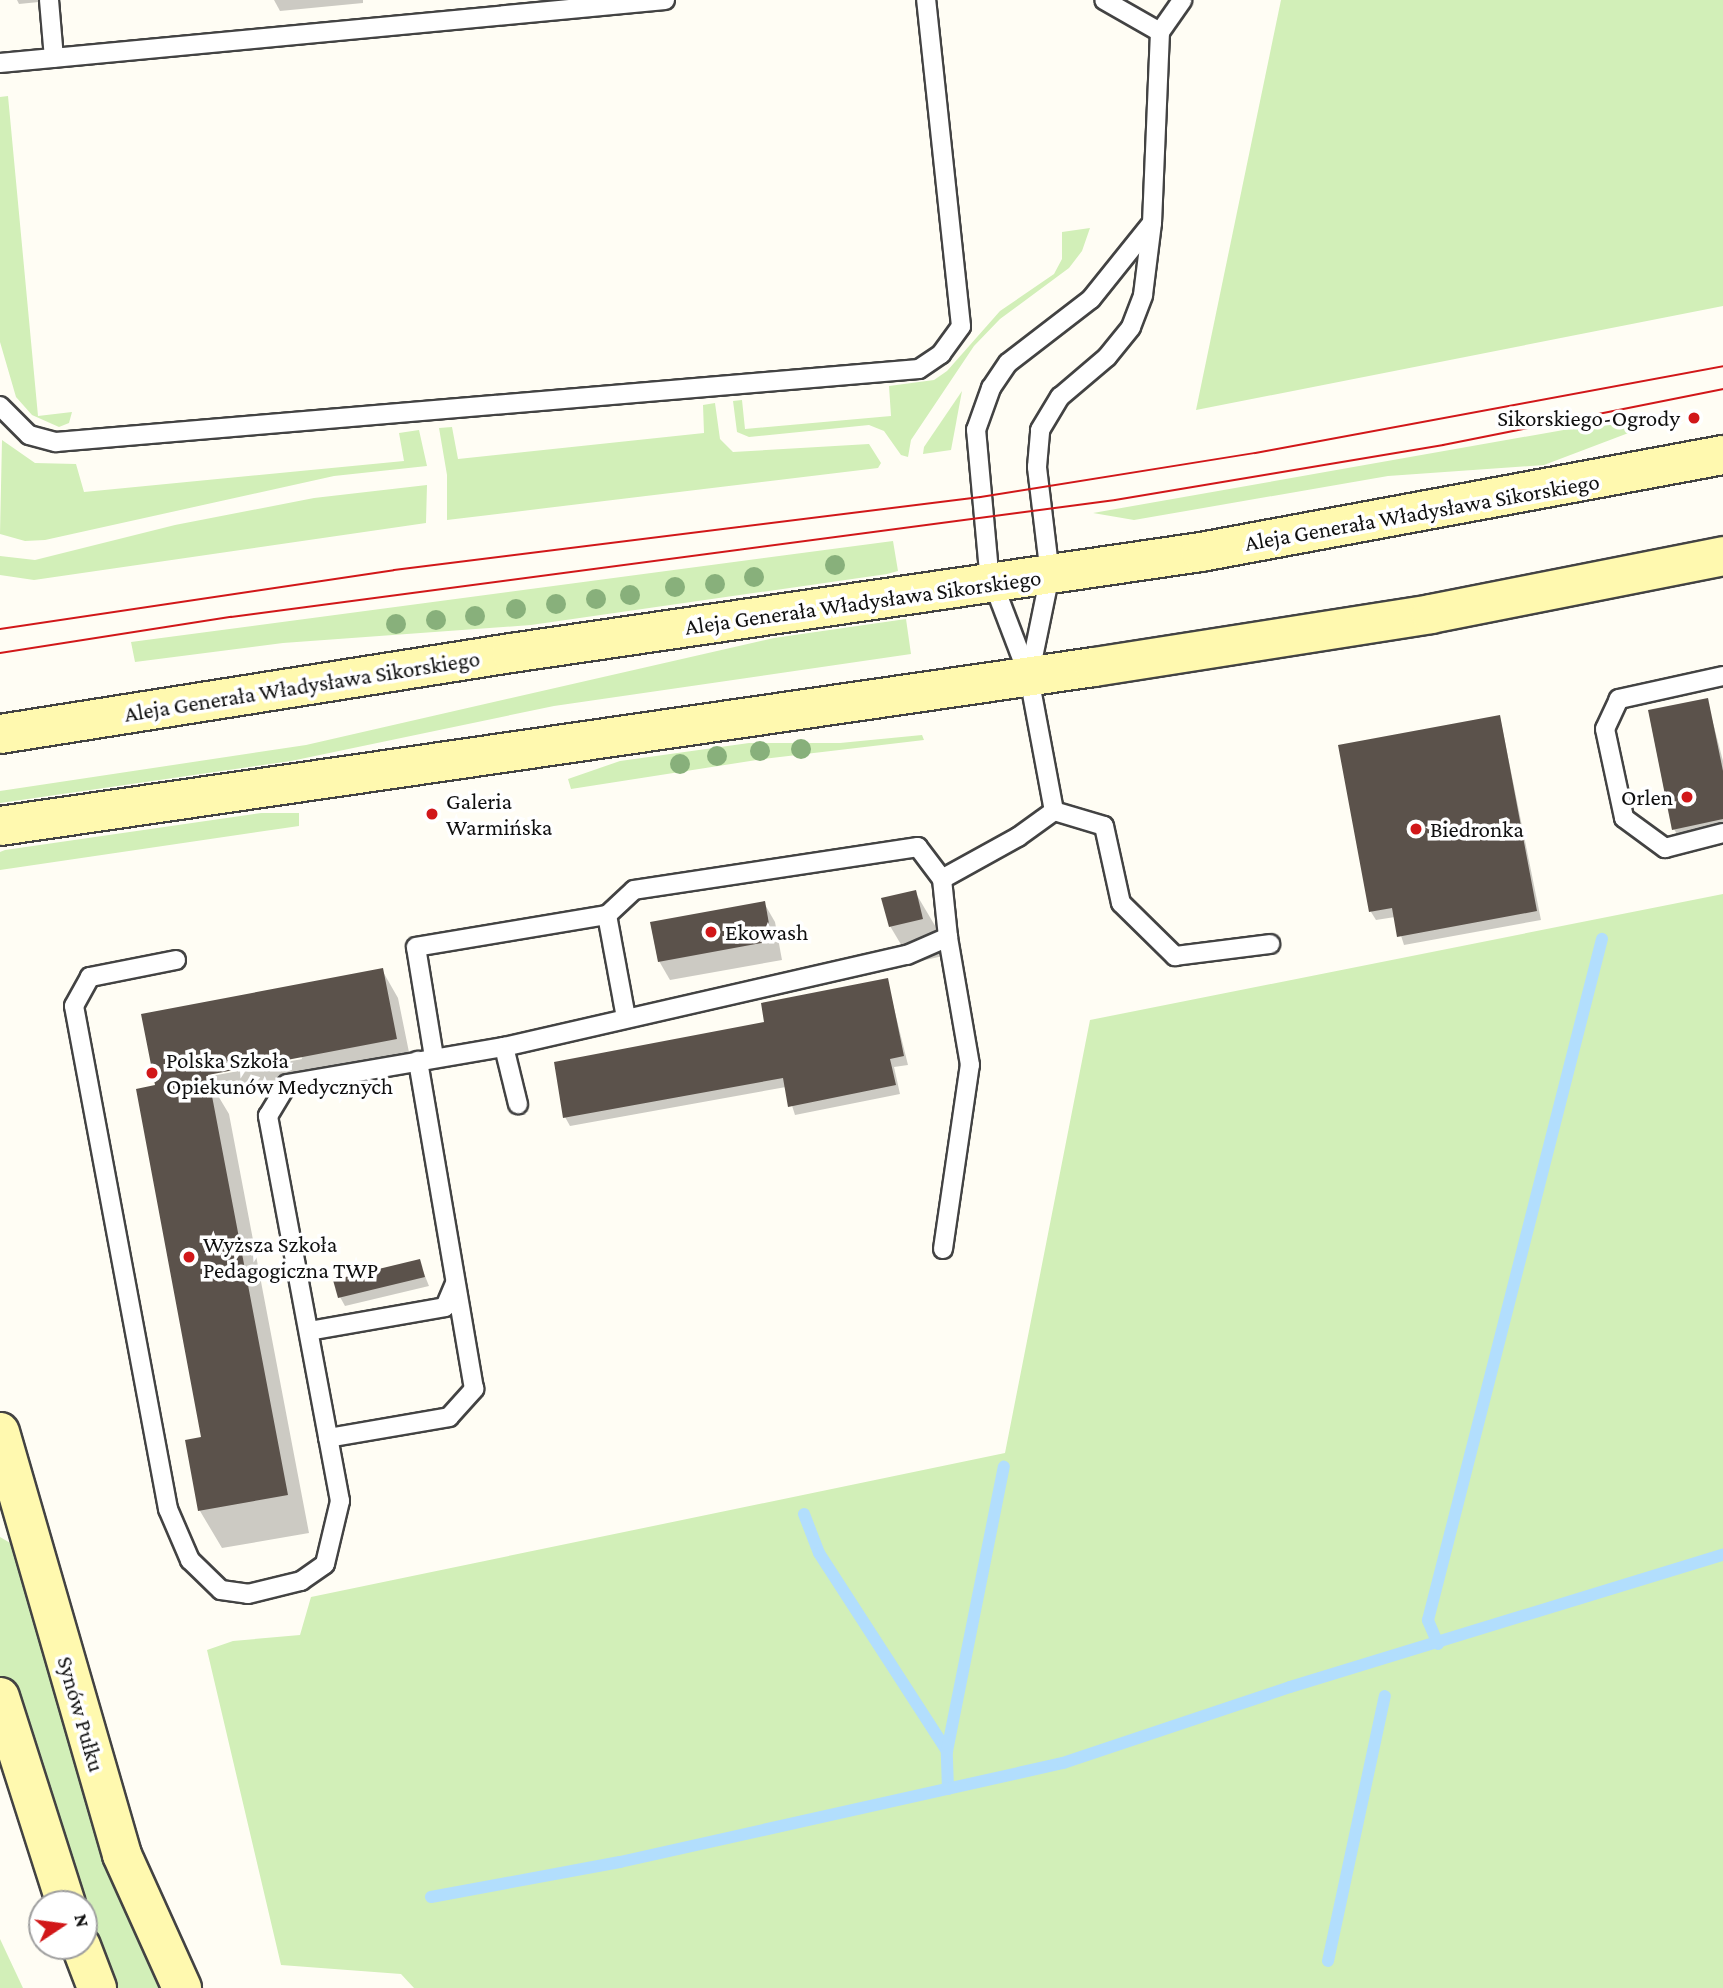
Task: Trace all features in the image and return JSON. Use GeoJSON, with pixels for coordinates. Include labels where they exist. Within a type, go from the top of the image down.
{"type":"FeatureCollection","features":[{"type":"Feature","properties":{"kind":"main road","name":"Aleja Generała Władysława Sikorskiego"},"geometry":{"type":"LineString","coordinates":[[0,734],[511,653],[1201,552],[1723,455]]}},
{"type":"Feature","properties":{"kind":"main road"},"geometry":{"type":"LineString","coordinates":[[0,826],[1029,677],[1431,614],[1723,556]]}},
{"type":"Feature","properties":{"kind":"main road","name":"Synów Pułku"},"geometry":{"type":"LineString","coordinates":[[0,1432],[122,1855],[181,1988]]}},
{"type":"Feature","properties":{"kind":"main road"},"geometry":{"type":"LineString","coordinates":[[0,1697],[62,1890]]}},
{"type":"Feature","properties":{"kind":"main road"},"geometry":{"type":"LineString","coordinates":[[86,1960],[97,1988]]}},
{"type":"Feature","properties":{"kind":"lane"},"geometry":{"type":"LineString","coordinates":[[49,0],[54,58]]}},
{"type":"Feature","properties":{"kind":"lane"},"geometry":{"type":"LineString","coordinates":[[0,63],[665,0]]}},
{"type":"Feature","properties":{"kind":"lane"},"geometry":{"type":"LineString","coordinates":[[0,406],[29,435],[56,442],[919,369],[941,354],[961,326],[926,0]]}},
{"type":"Feature","properties":{"kind":"lane"},"geometry":{"type":"LineString","coordinates":[[1104,0],[1160,32]]}},
{"type":"Feature","properties":{"kind":"lane"},"geometry":{"type":"LineString","coordinates":[[1029,677],[1050,575],[1037,467],[1040,430],[1060,397],[1107,358],[1131,327],[1143,295],[1152,223],[1160,32],[1182,0]]}},
{"type":"Feature","properties":{"kind":"lane"},"geometry":{"type":"LineString","coordinates":[[1054,811],[1029,677],[992,584],[974,450],[976,430],[988,394],[1018,352],[1091,299],[1152,223]]}},
{"type":"Feature","properties":{"kind":"lane"},"geometry":{"type":"LineString","coordinates":[[1723,676],[1619,699],[1605,729],[1624,818],[1665,848],[1723,833]]}},
{"type":"Feature","properties":{"kind":"lane"},"geometry":{"type":"LineString","coordinates":[[942,879],[1018,837],[1054,811]]}},
{"type":"Feature","properties":{"kind":"lane"},"geometry":{"type":"LineString","coordinates":[[1054,811],[1104,826],[1121,903],[1175,956],[1270,944]]}},
{"type":"Feature","properties":{"kind":"lane"},"geometry":{"type":"LineString","coordinates":[[328,1438],[449,1417],[474,1389],[455,1283],[426,1059],[416,947],[607,915],[634,890],[918,847],[942,879],[948,937],[971,1065],[943,1249]]}},
{"type":"Feature","properties":{"kind":"lane"},"geometry":{"type":"LineString","coordinates":[[607,915],[626,1018]]}},
{"type":"Feature","properties":{"kind":"lane"},"geometry":{"type":"LineString","coordinates":[[176,960],[90,977],[74,1006],[169,1509],[190,1560],[221,1590],[248,1594],[301,1581],[326,1564],[340,1501],[268,1116],[288,1084],[503,1047],[907,955],[948,937]]}},
{"type":"Feature","properties":{"kind":"lane"},"geometry":{"type":"LineString","coordinates":[[503,1047],[518,1104]]}},
{"type":"Feature","properties":{"kind":"lane"},"geometry":{"type":"LineString","coordinates":[[309,1331],[445,1307],[455,1283]]}},
{"type":"Feature","properties":{"kind":"green space"},"geometry":{"type":"Polygon","coordinates":[[[1281,0],[1723,0],[1723,306],[1196,410],[1281,0]]]}},
{"type":"Feature","properties":{"kind":"green space"},"geometry":{"type":"Polygon","coordinates":[[[8,96],[38,416],[72,412],[69,423],[59,427],[32,415],[16,397],[0,342],[0,97],[8,96]]]}},
{"type":"Feature","properties":{"kind":"green space"},"geometry":{"type":"Polygon","coordinates":[[[1090,228],[1082,251],[1069,268],[1000,319],[974,346],[911,440],[908,457],[901,455],[884,431],[869,425],[749,437],[737,432],[733,401],[742,400],[745,429],[891,416],[889,386],[934,380],[947,371],[1000,311],[1054,274],[1062,259],[1062,232],[1090,228]]]}},
{"type":"Feature","properties":{"kind":"green space"},"geometry":{"type":"Polygon","coordinates":[[[962,391],[951,450],[923,454],[924,447],[962,391]]]}},
{"type":"Feature","properties":{"kind":"green space"},"geometry":{"type":"Polygon","coordinates":[[[715,403],[720,439],[733,452],[869,444],[881,463],[878,468],[447,520],[447,475],[439,428],[452,427],[458,459],[704,433],[703,405],[715,403]]]}},
{"type":"Feature","properties":{"kind":"green space"},"geometry":{"type":"Polygon","coordinates":[[[1637,417],[1639,429],[1544,465],[1388,476],[1134,520],[1093,513],[1637,417]]]}},
{"type":"Feature","properties":{"kind":"green space"},"geometry":{"type":"Polygon","coordinates":[[[419,430],[427,466],[334,476],[45,540],[25,541],[0,534],[2,440],[35,463],[76,464],[84,492],[404,461],[399,433],[419,430]]]}},
{"type":"Feature","properties":{"kind":"green space"},"geometry":{"type":"Polygon","coordinates":[[[427,485],[426,523],[34,580],[0,575],[0,556],[35,560],[175,525],[314,498],[427,485]]]}},
{"type":"Feature","properties":{"kind":"green space"},"geometry":{"type":"Polygon","coordinates":[[[893,541],[898,571],[887,574],[531,625],[283,643],[135,662],[131,642],[893,541]]]}},
{"type":"Feature","properties":{"kind":"green space"},"geometry":{"type":"Polygon","coordinates":[[[906,619],[911,654],[554,706],[291,761],[0,803],[0,791],[306,745],[774,638],[906,619]]]}},
{"type":"Feature","properties":{"kind":"green space"},"geometry":{"type":"Polygon","coordinates":[[[922,735],[924,740],[763,759],[571,789],[568,779],[620,761],[749,743],[840,743],[922,735]]]}},
{"type":"Feature","properties":{"kind":"green space"},"geometry":{"type":"Polygon","coordinates":[[[261,813],[299,813],[299,826],[0,870],[0,852],[5,850],[261,813]]]}},
{"type":"Feature","properties":{"kind":"green space"},"geometry":{"type":"Polygon","coordinates":[[[1723,894],[1723,1988],[414,1988],[401,1974],[281,1965],[207,1650],[233,1641],[300,1635],[311,1597],[1005,1453],[1090,1020],[1723,894]]]}},
{"type":"Feature","properties":{"kind":"green space"},"geometry":{"type":"Polygon","coordinates":[[[0,1537],[36,1558],[182,1988],[97,1988],[88,1960],[98,1960],[98,1890],[78,1890],[0,1697],[0,1537]]]}},
{"type":"Feature","properties":{"kind":"green space"},"geometry":{"type":"Polygon","coordinates":[[[0,1939],[23,1988],[0,1988],[0,1939]]]}},
{"type":"Feature","properties":{"kind":"building"},"geometry":{"type":"Polygon","coordinates":[[[1708,698],[1723,771],[1723,819],[1672,830],[1648,710],[1708,698]]]}},
{"type":"Feature","properties":{"kind":"building"},"geometry":{"type":"Polygon","coordinates":[[[1500,715],[1537,911],[1397,937],[1392,908],[1369,912],[1338,745],[1500,715]]]}},
{"type":"Feature","properties":{"kind":"building"},"geometry":{"type":"Polygon","coordinates":[[[916,890],[923,919],[889,927],[881,898],[916,890]]]}},
{"type":"Feature","properties":{"kind":"building","name":"Ekowash"},"geometry":{"type":"Polygon","coordinates":[[[765,901],[772,941],[658,962],[650,922],[765,901]]]}},
{"type":"Feature","properties":{"kind":"building"},"geometry":{"type":"Polygon","coordinates":[[[383,968],[397,1039],[208,1075],[288,1495],[198,1511],[185,1440],[201,1437],[136,1089],[155,1085],[141,1014],[383,968]]]}},
{"type":"Feature","properties":{"kind":"building"},"geometry":{"type":"Polygon","coordinates":[[[888,978],[904,1056],[890,1059],[896,1085],[788,1107],[783,1078],[563,1118],[554,1062],[764,1022],[761,1003],[888,978]]]}},
{"type":"Feature","properties":{"kind":"building"},"geometry":{"type":"Polygon","coordinates":[[[420,1259],[425,1277],[338,1298],[333,1280],[420,1259]]]}},
{"type":"Feature","properties":{"kind":"waterway"},"geometry":{"type":"LineString","coordinates":[[1438,1644],[1428,1620],[1602,939]]}},
{"type":"Feature","properties":{"kind":"waterway"},"geometry":{"type":"LineString","coordinates":[[948,1789],[947,1751],[1004,1467]]}},
{"type":"Feature","properties":{"kind":"waterway"},"geometry":{"type":"LineString","coordinates":[[804,1514],[819,1553],[947,1751]]}},
{"type":"Feature","properties":{"kind":"waterway"},"geometry":{"type":"LineString","coordinates":[[431,1897],[620,1862],[1063,1763],[1290,1687],[1723,1555]]}},
{"type":"Feature","properties":{"kind":"waterway"},"geometry":{"type":"LineString","coordinates":[[1328,1961],[1385,1696]]}},
{"type":"Feature","properties":{"kind":"tram line"},"geometry":{"type":"LineString","coordinates":[[0,629],[394,570],[980,497],[1255,453],[1723,366]]}},
{"type":"Feature","properties":{"kind":"tram line"},"geometry":{"type":"LineString","coordinates":[[0,653],[231,617],[1115,500],[1443,445],[1723,389]]}},
{"type":"Feature","properties":{"kind":"place","name":"Sikorskiego-Ogrody"},"geometry":{"type":"Point","coordinates":[1694,418]}},
{"type":"Feature","properties":{"kind":"place","name":"Orlen"},"geometry":{"type":"Point","coordinates":[1687,797]}},
{"type":"Feature","properties":{"kind":"place","name":"Galeria Warmińska"},"geometry":{"type":"Point","coordinates":[432,814]}},
{"type":"Feature","properties":{"kind":"place","name":"Biedronka"},"geometry":{"type":"Point","coordinates":[1416,829]}},
{"type":"Feature","properties":{"kind":"place","name":"Ekowash"},"geometry":{"type":"Point","coordinates":[711,932]}},
{"type":"Feature","properties":{"kind":"place","name":"Polska Szkoła Opiekunów Medycznych"},"geometry":{"type":"Point","coordinates":[152,1073]}},
{"type":"Feature","properties":{"kind":"place","name":"Wyższa Szkoła Pedagogiczna TWP"},"geometry":{"type":"Point","coordinates":[189,1257]}}]}
